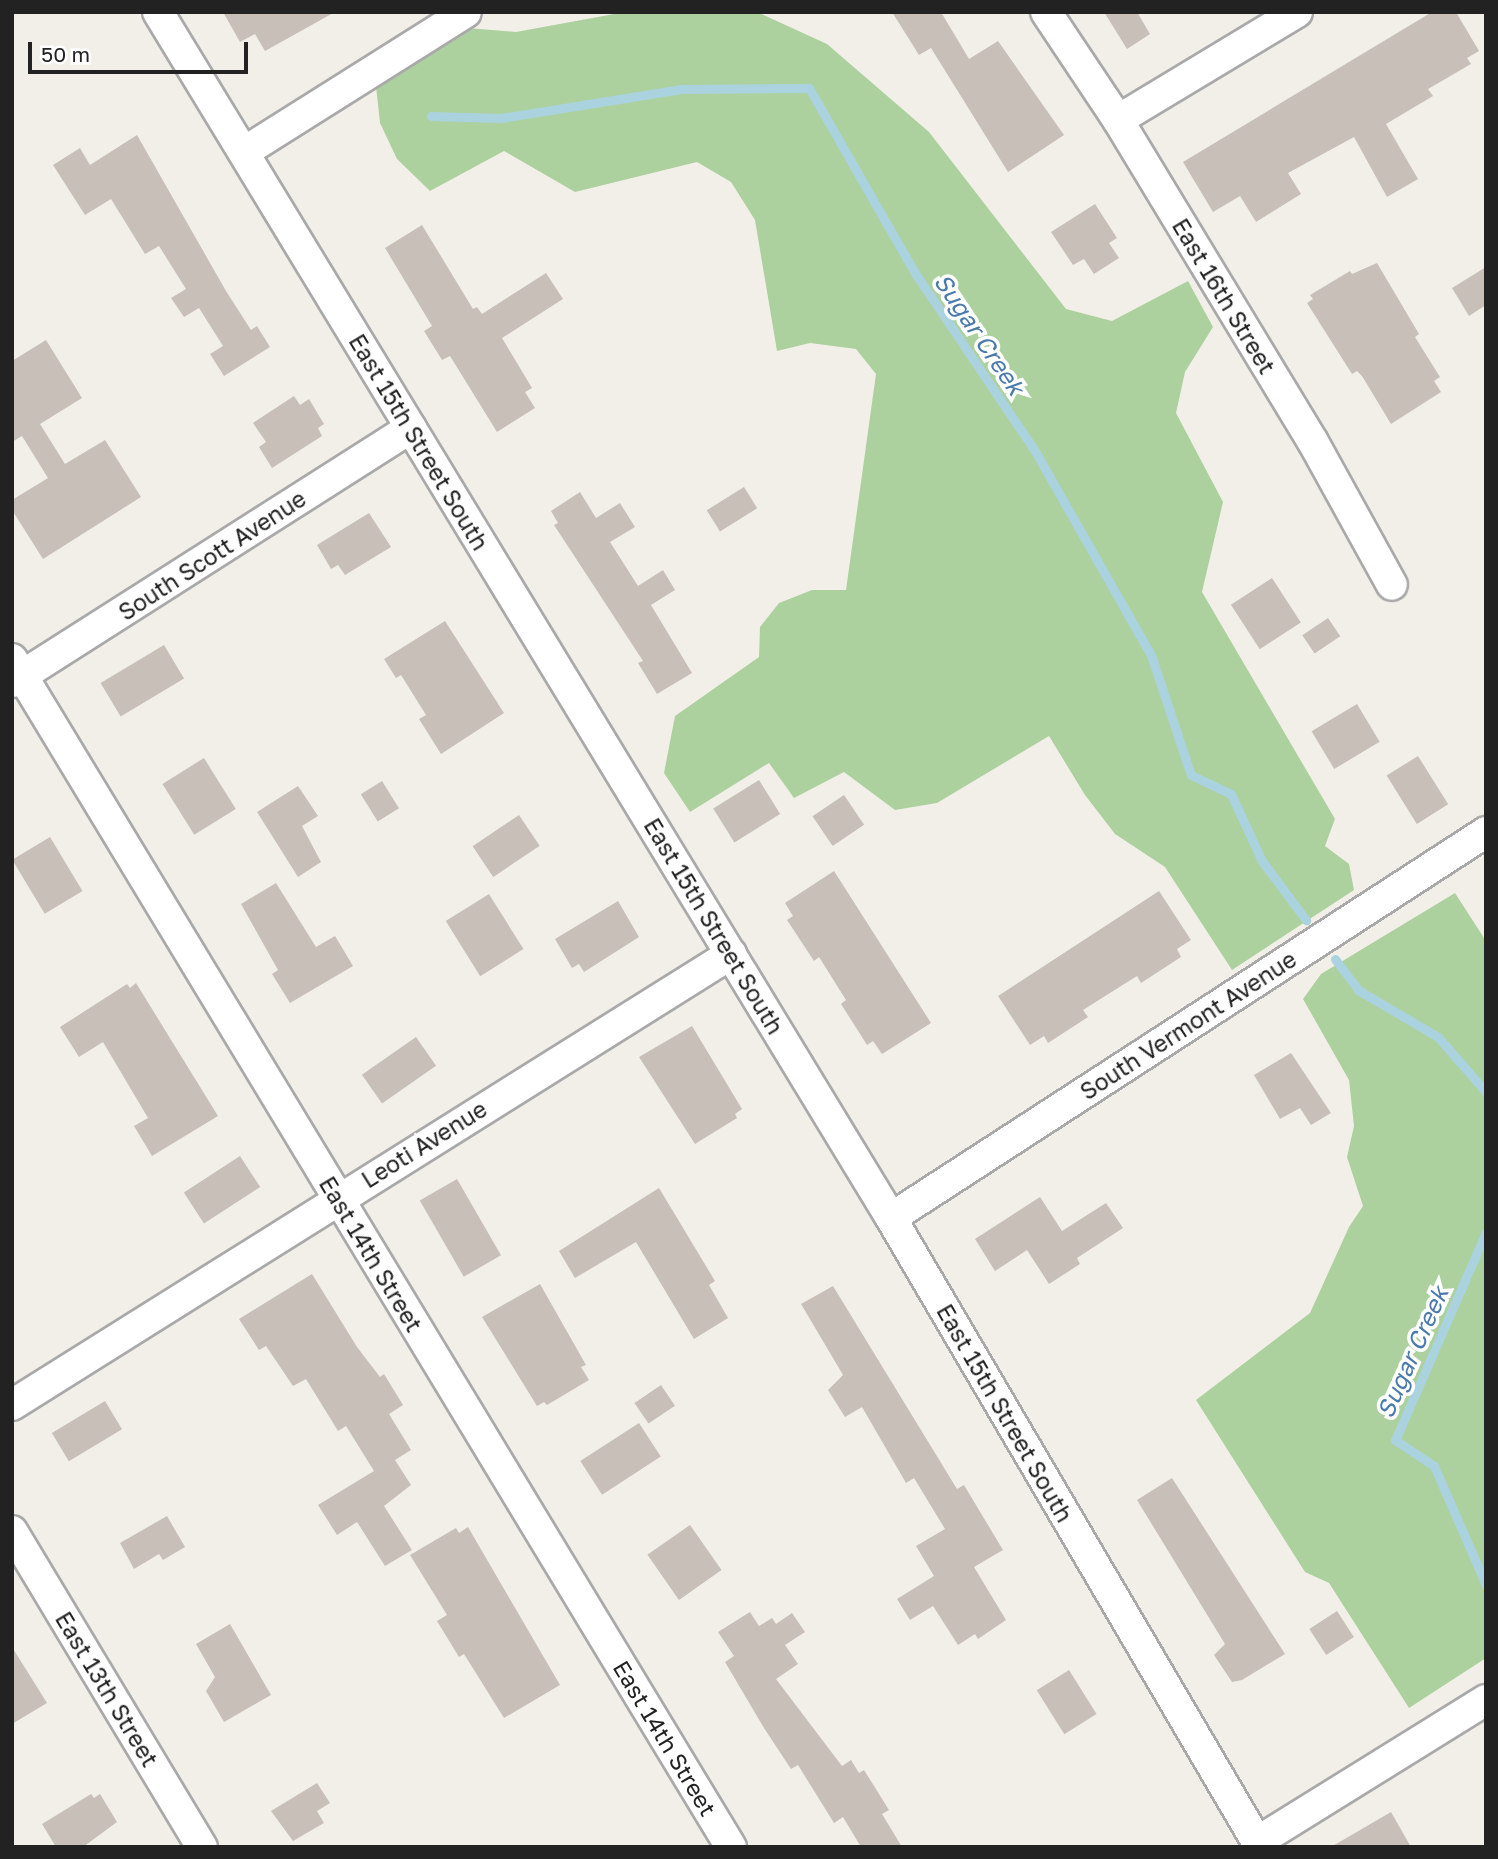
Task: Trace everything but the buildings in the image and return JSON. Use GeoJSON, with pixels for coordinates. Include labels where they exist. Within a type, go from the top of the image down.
{"type":"FeatureCollection","features":[{"type":"Feature","properties":{"kind":"street","name":"East 15th Street South"},"geometry":{"type":"LineString","coordinates":[[158,12],[891,1218],[1258,1844]]}},
{"type":"Feature","properties":{"kind":"street"},"geometry":{"type":"LineString","coordinates":[[244,152],[466,12]]}},
{"type":"Feature","properties":{"kind":"street","name":"East 16th Street"},"geometry":{"type":"LineString","coordinates":[[1046,12],[1118,120],[1313,442],[1392,585]]}},
{"type":"Feature","properties":{"kind":"street"},"geometry":{"type":"LineString","coordinates":[[1118,120],[1297,12]]}},
{"type":"Feature","properties":{"kind":"street","name":"South Scott Avenue"},"geometry":{"type":"LineString","coordinates":[[16,673],[411,428]]}},
{"type":"Feature","properties":{"kind":"street","name":"East 14th Street"},"geometry":{"type":"LineString","coordinates":[[16,673],[731,1847]]}},
{"type":"Feature","properties":{"kind":"street","name":"South Vermont Avenue"},"geometry":{"type":"LineString","coordinates":[[891,1218],[1486,832]]}},
{"type":"Feature","properties":{"kind":"street","name":"Leoti Avenue"},"geometry":{"type":"LineString","coordinates":[[12,1405],[336,1198],[731,954]]}},
{"type":"Feature","properties":{"kind":"street","name":"East 13th Street"},"geometry":{"type":"LineString","coordinates":[[12,1531],[202,1847]]}},
{"type":"Feature","properties":{"kind":"street"},"geometry":{"type":"LineString","coordinates":[[1258,1844],[1486,1700]]}},
{"type":"Feature","properties":{"kind":"green space"},"geometry":{"type":"Polygon","coordinates":[[[625,12],[757,12],[827,44],[929,132],[1066,309],[1112,321],[1188,281],[1213,327],[1185,372],[1176,413],[1223,502],[1202,592],[1335,819],[1325,846],[1349,864],[1354,890],[1232,970],[1165,867],[1115,834],[1085,795],[1049,736],[937,803],[895,810],[844,772],[794,798],[769,763],[690,812],[664,773],[675,716],[759,657],[760,627],[779,603],[812,590],[846,590],[876,374],[856,349],[810,343],[777,351],[755,220],[731,182],[697,162],[575,192],[504,151],[430,191],[397,159],[380,123],[376,86],[468,28],[516,32],[625,12]]]}},
{"type":"Feature","properties":{"kind":"green space"},"geometry":{"type":"Polygon","coordinates":[[[1455,893],[1486,941],[1486,1658],[1409,1708],[1329,1583],[1305,1572],[1196,1400],[1310,1313],[1349,1227],[1363,1206],[1347,1157],[1354,1126],[1349,1080],[1303,999],[1321,974],[1455,893]]]}},
{"type":"Feature","properties":{"kind":"waterway","name":"Sugar Creek"},"geometry":{"type":"LineString","coordinates":[[431,116],[501,118],[682,89],[809,88],[915,273],[1035,451],[1151,655],[1191,775],[1231,794],[1262,861],[1306,920]]}},
{"type":"Feature","properties":{"kind":"waterway","name":"Sugar Creek"},"geometry":{"type":"LineString","coordinates":[[1335,959],[1358,990],[1438,1037],[1486,1092]]}},
{"type":"Feature","properties":{"kind":"waterway","name":"Sugar Creek"},"geometry":{"type":"LineString","coordinates":[[1486,1232],[1395,1440],[1434,1466],[1486,1585]]}}]}
